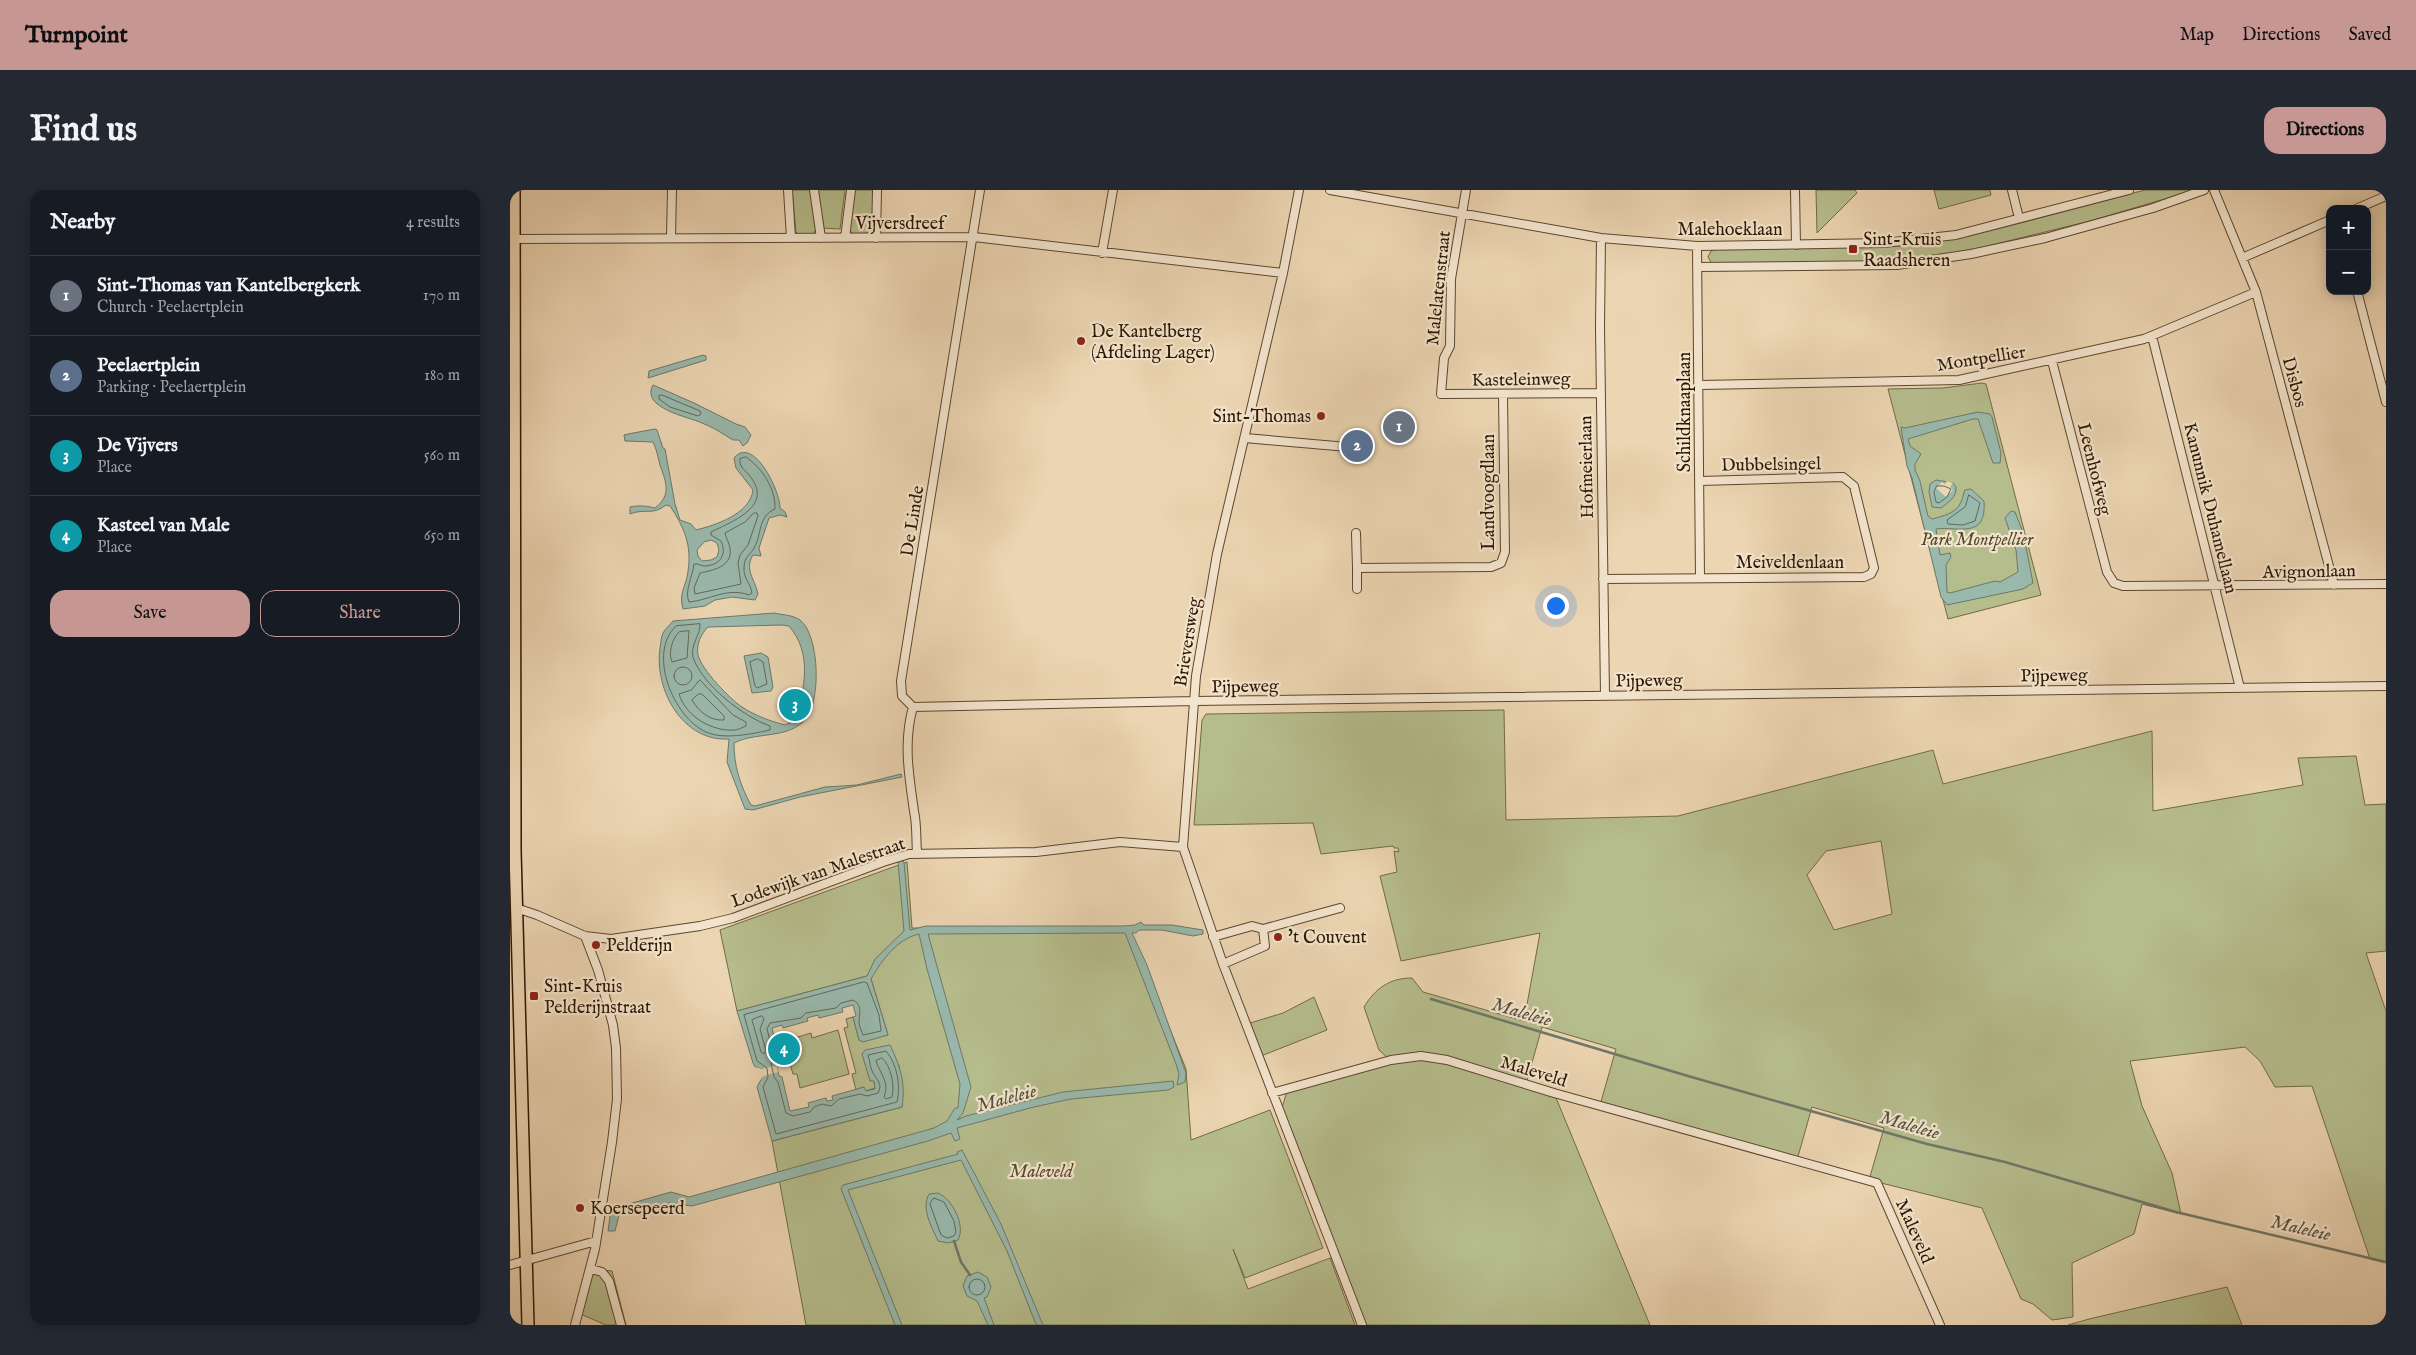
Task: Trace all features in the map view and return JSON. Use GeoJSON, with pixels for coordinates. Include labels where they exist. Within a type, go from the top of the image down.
{"type":"FeatureCollection","features":[{"type":"Feature","properties":{"kind":"main road"},"geometry":{"type":"LineString","coordinates":[[514,190],[512,851],[516,908],[528,1261],[528,1325]]}},
{"type":"Feature","properties":{"kind":"street"},"geometry":{"type":"LineString","coordinates":[[671,238],[672,190]]}},
{"type":"Feature","properties":{"kind":"street"},"geometry":{"type":"LineString","coordinates":[[788,190],[791,238]]}},
{"type":"Feature","properties":{"kind":"street"},"geometry":{"type":"LineString","coordinates":[[814,190],[821,238]]}},
{"type":"Feature","properties":{"kind":"street"},"geometry":{"type":"LineString","coordinates":[[845,238],[851,190]]}},
{"type":"Feature","properties":{"kind":"street"},"geometry":{"type":"LineString","coordinates":[[876,238],[877,190]]}},
{"type":"Feature","properties":{"kind":"street","name":"De Linde"},"geometry":{"type":"LineString","coordinates":[[913,707],[902,696],[901,681],[974,237],[980,190]]}},
{"type":"Feature","properties":{"kind":"street"},"geometry":{"type":"LineString","coordinates":[[1102,253],[1113,190]]}},
{"type":"Feature","properties":{"kind":"street","name":"Brieversweg"},"geometry":{"type":"LineString","coordinates":[[1272,1093],[1213,937],[1183,846],[1194,701],[1217,554],[1283,273],[1299,190]]}},
{"type":"Feature","properties":{"kind":"street","name":"Malehoeklaan"},"geometry":{"type":"LineString","coordinates":[[1330,190],[1601,238],[1697,246],[1884,243],[1956,235],[2126,190]]}},
{"type":"Feature","properties":{"kind":"street","name":"Malelatenstraat"},"geometry":{"type":"LineString","coordinates":[[1441,394],[1444,358],[1450,346],[1451,279],[1466,190]]}},
{"type":"Feature","properties":{"kind":"street"},"geometry":{"type":"LineString","coordinates":[[1795,190],[1796,245]]}},
{"type":"Feature","properties":{"kind":"street"},"geometry":{"type":"LineString","coordinates":[[2012,190],[2019,218]]}},
{"type":"Feature","properties":{"kind":"street"},"geometry":{"type":"LineString","coordinates":[[1697,268],[1897,265],[1971,254],[2048,237],[2153,208],[2204,190]]}},
{"type":"Feature","properties":{"kind":"street","name":"Disbos"},"geometry":{"type":"LineString","coordinates":[[2214,190],[2256,292],[2334,585]]}},
{"type":"Feature","properties":{"kind":"street"},"geometry":{"type":"LineString","coordinates":[[2365,205],[2386,196]]}},
{"type":"Feature","properties":{"kind":"street"},"geometry":{"type":"LineString","coordinates":[[2242,258],[2326,222]]}},
{"type":"Feature","properties":{"kind":"street","name":"Vijversdreef"},"geometry":{"type":"LineString","coordinates":[[514,239],[974,237],[1283,273]]}},
{"type":"Feature","properties":{"kind":"street","name":"Hofmeierlaan"},"geometry":{"type":"LineString","coordinates":[[1601,238],[1600,393],[1605,696]]}},
{"type":"Feature","properties":{"kind":"street","name":"Schildknaaplaan"},"geometry":{"type":"LineString","coordinates":[[1697,246],[1700,385],[1700,578]]}},
{"type":"Feature","properties":{"kind":"street","name":"Montpellier"},"geometry":{"type":"LineString","coordinates":[[1700,385],[1959,380],[2052,361],[2152,336],[2256,292]]}},
{"type":"Feature","properties":{"kind":"street"},"geometry":{"type":"LineString","coordinates":[[2358,295],[2386,402]]}},
{"type":"Feature","properties":{"kind":"street","name":"Kanunnik Duhamellaan"},"geometry":{"type":"LineString","coordinates":[[2152,336],[2240,688]]}},
{"type":"Feature","properties":{"kind":"street","name":"Leenhofweg"},"geometry":{"type":"LineString","coordinates":[[2052,361],[2107,572],[2114,583]]}},
{"type":"Feature","properties":{"kind":"street","name":"Kasteleinweg"},"geometry":{"type":"LineString","coordinates":[[1441,394],[1600,393]]}},
{"type":"Feature","properties":{"kind":"street","name":"Landvoogdlaan"},"geometry":{"type":"LineString","coordinates":[[1357,568],[1491,567],[1500,563],[1505,552],[1503,394]]}},
{"type":"Feature","properties":{"kind":"street"},"geometry":{"type":"LineString","coordinates":[[1245,438],[1359,448]]}},
{"type":"Feature","properties":{"kind":"street","name":"Dubbelsingel"},"geometry":{"type":"LineString","coordinates":[[1700,481],[1843,477]]}},
{"type":"Feature","properties":{"kind":"street","name":"Meiveldenlaan"},"geometry":{"type":"LineString","coordinates":[[1603,579],[1864,577],[1871,574],[1874,568],[1854,486],[1843,477]]}},
{"type":"Feature","properties":{"kind":"street"},"geometry":{"type":"LineString","coordinates":[[1356,534],[1357,589]]}},
{"type":"Feature","properties":{"kind":"street","name":"Avignonlaan"},"geometry":{"type":"LineString","coordinates":[[2114,583],[2123,586],[2215,587],[2386,584]]}},
{"type":"Feature","properties":{"kind":"street","name":"Pijpeweg"},"geometry":{"type":"LineString","coordinates":[[913,707],[1194,701],[2386,686]]}},
{"type":"Feature","properties":{"kind":"street"},"geometry":{"type":"LineString","coordinates":[[913,707],[910,718],[907,761],[915,812],[917,853]]}},
{"type":"Feature","properties":{"kind":"street","name":"Lodewijk van Malestraat"},"geometry":{"type":"LineString","coordinates":[[516,908],[585,936],[611,939],[722,922],[883,862],[917,853],[1036,852],[1120,842],[1183,846]]}},
{"type":"Feature","properties":{"kind":"street"},"geometry":{"type":"LineString","coordinates":[[1213,937],[1252,926],[1264,929],[1340,908]]}},
{"type":"Feature","properties":{"kind":"street"},"geometry":{"type":"LineString","coordinates":[[1223,964],[1265,946],[1264,929]]}},
{"type":"Feature","properties":{"kind":"street"},"geometry":{"type":"LineString","coordinates":[[575,1325],[596,1242],[615,1120],[616,1056],[613,1025],[598,970],[585,936]]}},
{"type":"Feature","properties":{"kind":"street","name":"Maleveld"},"geometry":{"type":"LineString","coordinates":[[1272,1093],[1391,1060],[1421,1056],[1447,1060],[1563,1095],[1877,1183],[1940,1325]]}},
{"type":"Feature","properties":{"kind":"street"},"geometry":{"type":"LineString","coordinates":[[1272,1093],[1362,1325]]}},
{"type":"Feature","properties":{"kind":"street"},"geometry":{"type":"LineString","coordinates":[[510,1265],[596,1242]]}},
{"type":"Feature","properties":{"kind":"street"},"geometry":{"type":"LineString","coordinates":[[590,1269],[602,1272],[609,1281],[622,1325]]}},
{"type":"Feature","properties":{"kind":"green space"},"geometry":{"type":"Polygon","coordinates":[[[792,190],[811,190],[817,228],[813,234],[799,235],[796,232],[792,190]]]}},
{"type":"Feature","properties":{"kind":"green space"},"geometry":{"type":"Polygon","coordinates":[[[817,190],[845,190],[840,229],[822,228],[817,190]]]}},
{"type":"Feature","properties":{"kind":"green space"},"geometry":{"type":"Polygon","coordinates":[[[855,190],[873,190],[872,229],[869,233],[854,234],[849,230],[855,190]]]}},
{"type":"Feature","properties":{"kind":"green space"},"geometry":{"type":"Polygon","coordinates":[[[1816,190],[1855,190],[1857,193],[1817,233],[1816,190]]]}},
{"type":"Feature","properties":{"kind":"green space"},"geometry":{"type":"Polygon","coordinates":[[[1934,190],[1990,190],[1991,195],[1939,209],[1934,190]]]}},
{"type":"Feature","properties":{"kind":"green space"},"geometry":{"type":"Polygon","coordinates":[[[2145,190],[2195,190],[2090,221],[1967,251],[1898,261],[1712,264],[1708,257],[1711,251],[1716,249],[1900,246],[1967,236],[2145,190]]]}},
{"type":"Feature","properties":{"kind":"green space","name":"Park Montpellier"},"geometry":{"type":"Polygon","coordinates":[[[1986,384],[2041,595],[1948,619],[1888,389],[1943,388],[1986,384]]]}},
{"type":"Feature","properties":{"kind":"green space"},"geometry":{"type":"Polygon","coordinates":[[[1504,710],[1506,820],[1678,816],[1933,750],[1943,784],[2152,731],[2153,811],[2303,785],[2298,758],[2356,756],[2365,805],[2386,804],[2386,951],[2366,953],[2386,1011],[2386,1263],[2370,1259],[2312,1086],[2275,1087],[2260,1061],[2245,1047],[2130,1061],[2142,1106],[2172,1173],[2181,1214],[2142,1204],[2134,1234],[2072,1263],[2073,1317],[2052,1320],[2033,1304],[2021,1299],[1982,1208],[1869,1180],[1884,1128],[1812,1107],[1797,1160],[1600,1105],[1616,1049],[1542,1027],[1526,1084],[1554,1093],[1650,1325],[1366,1325],[1282,1108],[1287,1091],[1390,1060],[1379,1050],[1364,1007],[1378,990],[1396,980],[1412,978],[1423,992],[1524,1021],[1540,933],[1401,961],[1380,876],[1397,872],[1394,851],[1399,852],[1398,848],[1393,846],[1321,854],[1313,823],[1194,825],[1202,720],[1206,714],[1504,710]],[[1881,841],[1826,851],[1807,875],[1834,930],[1892,914],[1881,841]]]}},
{"type":"Feature","properties":{"kind":"green space","name":"Maleveld"},"geometry":{"type":"Polygon","coordinates":[[[907,862],[912,928],[1130,930],[1186,1069],[1191,1140],[1270,1110],[1323,1248],[1245,1278],[1233,1249],[1248,1289],[1330,1258],[1355,1325],[806,1325],[772,1141],[902,1107],[899,1065],[870,1081],[874,1080],[875,1088],[865,1091],[863,1087],[856,1090],[852,1074],[856,1073],[844,1028],[848,1027],[846,1019],[853,1017],[859,1040],[888,1035],[871,979],[867,976],[737,1011],[720,930],[907,862]]]}},
{"type":"Feature","properties":{"kind":"green space"},"geometry":{"type":"Polygon","coordinates":[[[1314,997],[1327,1030],[1261,1056],[1247,1024],[1283,1013],[1314,997]]]}},
{"type":"Feature","properties":{"kind":"green space"},"geometry":{"type":"Polygon","coordinates":[[[838,1030],[849,1074],[800,1088],[797,1074],[793,1074],[789,1060],[793,1058],[788,1040],[811,1033],[812,1038],[838,1030]]]}},
{"type":"Feature","properties":{"kind":"green space"},"geometry":{"type":"Polygon","coordinates":[[[591,1269],[612,1271],[626,1325],[606,1325],[578,1313],[591,1269]]]}},
{"type":"Feature","properties":{"kind":"green space"},"geometry":{"type":"Polygon","coordinates":[[[2227,1287],[2242,1325],[2068,1325],[2089,1319],[2227,1287]]]}},
{"type":"Feature","properties":{"kind":"water"},"geometry":{"type":"Polygon","coordinates":[[[703,355],[706,356],[706,360],[648,378],[649,371],[703,355]]]}},
{"type":"Feature","properties":{"kind":"water"},"geometry":{"type":"Polygon","coordinates":[[[653,385],[745,427],[751,435],[747,443],[743,446],[739,440],[733,440],[710,426],[659,406],[653,400],[651,393],[653,385]]]}},
{"type":"Feature","properties":{"kind":"water"},"geometry":{"type":"Polygon","coordinates":[[[1978,412],[1990,414],[1992,417],[2001,453],[2000,463],[1993,463],[1978,419],[1908,439],[1910,446],[1921,454],[1915,464],[1915,470],[1920,481],[1928,516],[1932,519],[1956,509],[1962,500],[1965,490],[1971,489],[1984,501],[1984,513],[1981,521],[1976,526],[1962,529],[1936,529],[1940,555],[1950,553],[1951,557],[1946,565],[1947,592],[1950,593],[1995,581],[2000,582],[2018,572],[2016,550],[2005,518],[2011,511],[2015,512],[2023,532],[2033,583],[2023,589],[1947,605],[1941,597],[1912,478],[1907,466],[1901,427],[1905,428],[1978,412]]]}},
{"type":"Feature","properties":{"kind":"water"},"geometry":{"type":"Polygon","coordinates":[[[655,429],[665,449],[675,504],[680,520],[691,524],[696,530],[731,517],[746,506],[751,498],[753,490],[736,468],[734,458],[741,453],[749,454],[757,459],[770,478],[779,500],[780,508],[787,517],[780,515],[769,518],[759,548],[761,556],[753,555],[751,560],[750,570],[758,594],[755,600],[732,597],[715,600],[705,606],[683,609],[682,598],[687,576],[689,553],[686,537],[679,521],[670,506],[666,505],[657,510],[630,514],[630,507],[643,506],[655,508],[666,493],[666,483],[653,442],[625,441],[624,435],[655,429]],[[711,540],[704,542],[697,550],[698,556],[702,561],[717,557],[719,550],[717,543],[711,540]]]}},
{"type":"Feature","properties":{"kind":"water"},"geometry":{"type":"Polygon","coordinates":[[[1936,480],[1953,483],[1956,487],[1954,496],[1941,508],[1932,507],[1929,492],[1930,484],[1936,480]]]}},
{"type":"Feature","properties":{"kind":"water"},"geometry":{"type":"Polygon","coordinates":[[[774,613],[797,618],[807,628],[812,640],[816,671],[816,687],[809,714],[803,722],[787,731],[751,737],[734,743],[738,775],[751,805],[755,806],[825,787],[857,785],[901,774],[902,777],[800,797],[753,810],[745,809],[727,762],[729,739],[713,738],[698,732],[685,723],[667,696],[659,664],[660,648],[663,633],[673,621],[774,613]],[[789,626],[708,627],[700,639],[698,647],[698,655],[704,668],[737,703],[758,716],[785,725],[796,720],[804,684],[804,660],[801,648],[797,637],[789,626]]]}},
{"type":"Feature","properties":{"kind":"water"},"geometry":{"type":"Polygon","coordinates":[[[761,653],[768,657],[773,687],[771,691],[752,693],[744,656],[761,653]]]}},
{"type":"Feature","properties":{"kind":"water"},"geometry":{"type":"Polygon","coordinates":[[[901,860],[904,862],[910,930],[926,926],[1123,926],[1135,925],[1141,922],[1144,925],[1172,925],[1203,930],[1203,934],[1193,936],[1162,930],[1139,930],[1136,933],[1132,933],[1147,965],[1186,1073],[1185,1082],[1177,1085],[1179,1074],[1176,1064],[1125,933],[928,934],[971,1087],[963,1113],[957,1120],[966,1116],[1063,1092],[1173,1081],[1174,1087],[1168,1090],[1071,1099],[1034,1107],[957,1128],[960,1139],[955,1141],[951,1133],[692,1206],[669,1203],[619,1215],[615,1231],[608,1231],[611,1209],[671,1192],[689,1197],[934,1128],[947,1121],[955,1108],[958,1108],[960,1084],[927,969],[919,934],[897,945],[885,958],[871,979],[888,1035],[863,1042],[859,1040],[853,1017],[856,1016],[853,1005],[842,1008],[843,1012],[819,1018],[818,1015],[807,1018],[808,1021],[783,1028],[782,1025],[772,1028],[780,1061],[776,1062],[779,1076],[782,1077],[790,1111],[809,1107],[808,1103],[826,1098],[827,1101],[833,1100],[832,1096],[864,1087],[866,1091],[875,1089],[874,1081],[870,1081],[862,1054],[865,1050],[890,1045],[897,1060],[903,1082],[902,1107],[772,1141],[757,1087],[763,1076],[762,1069],[755,1067],[753,1063],[737,1011],[867,976],[875,959],[904,931],[898,862],[901,860]]]}},
{"type":"Feature","properties":{"kind":"water"},"geometry":{"type":"Polygon","coordinates":[[[962,1150],[1001,1224],[1043,1325],[1037,1325],[1035,1322],[1007,1251],[961,1160],[848,1190],[902,1325],[895,1325],[841,1189],[843,1185],[958,1154],[957,1152],[962,1150]]]}},
{"type":"Feature","properties":{"kind":"water"},"geometry":{"type":"Polygon","coordinates":[[[938,1193],[953,1207],[959,1220],[960,1234],[958,1240],[948,1243],[938,1241],[930,1223],[926,1211],[927,1200],[929,1194],[938,1193]]]}},
{"type":"Feature","properties":{"kind":"water"},"geometry":{"type":"Polygon","coordinates":[[[978,1272],[987,1277],[991,1287],[987,1297],[984,1298],[994,1325],[988,1325],[977,1301],[967,1296],[963,1286],[967,1276],[978,1272]]]}},
{"type":"Feature","properties":{"kind":"pier"},"geometry":{"type":"Polygon","coordinates":[[[1947,481],[1953,483],[1950,487],[1953,490],[1946,497],[1936,488],[1942,482],[1945,484],[1947,481]]]}},
{"type":"Feature","properties":{"kind":"pier"},"geometry":{"type":"Polygon","coordinates":[[[777,1065],[778,1072],[764,1076],[759,1081],[760,1071],[755,1067],[762,1069],[777,1065]]]}},
{"type":"Feature","properties":{"kind":"waterway","name":"Maleleie"},"geometry":{"type":"LineString","coordinates":[[1431,999],[1688,1076],[1927,1144],[2005,1162],[2176,1212],[2386,1262]]}},
{"type":"Feature","properties":{"kind":"waterway"},"geometry":{"type":"LineString","coordinates":[[954,1241],[961,1262],[970,1275]]}},
{"type":"Feature","properties":{"kind":"place","name":"Sint-Kruis Raadsheren"},"geometry":{"type":"Point","coordinates":[1853,249]}},
{"type":"Feature","properties":{"kind":"place","name":"De Kantelberg (Afdeling Lager)"},"geometry":{"type":"Point","coordinates":[1081,341]}},
{"type":"Feature","properties":{"kind":"place","name":"Sint-Thomas"},"geometry":{"type":"Point","coordinates":[1321,416]}},
{"type":"Feature","properties":{"kind":"place","name":"Sint-Thomas van Kantelbergkerk"},"geometry":{"type":"Point","coordinates":[1399,427]}},
{"type":"Feature","properties":{"kind":"place","name":"Peelaertplein"},"geometry":{"type":"Point","coordinates":[1357,446]}},
{"type":"Feature","properties":{"kind":"place","name":"De Vijvers"},"geometry":{"type":"Point","coordinates":[795,705]}},
{"type":"Feature","properties":{"kind":"place","name":"'t Couvent"},"geometry":{"type":"Point","coordinates":[1278,937]}},
{"type":"Feature","properties":{"kind":"place","name":"Pelderijn"},"geometry":{"type":"Point","coordinates":[596,945]}},
{"type":"Feature","properties":{"kind":"place","name":"Sint-Kruis Pelderijnstraat"},"geometry":{"type":"Point","coordinates":[534,996]}},
{"type":"Feature","properties":{"kind":"place","name":"Kasteel van Male"},"geometry":{"type":"Point","coordinates":[784,1049]}},
{"type":"Feature","properties":{"kind":"place","name":"Koersepeerd"},"geometry":{"type":"Point","coordinates":[580,1208]}}]}
